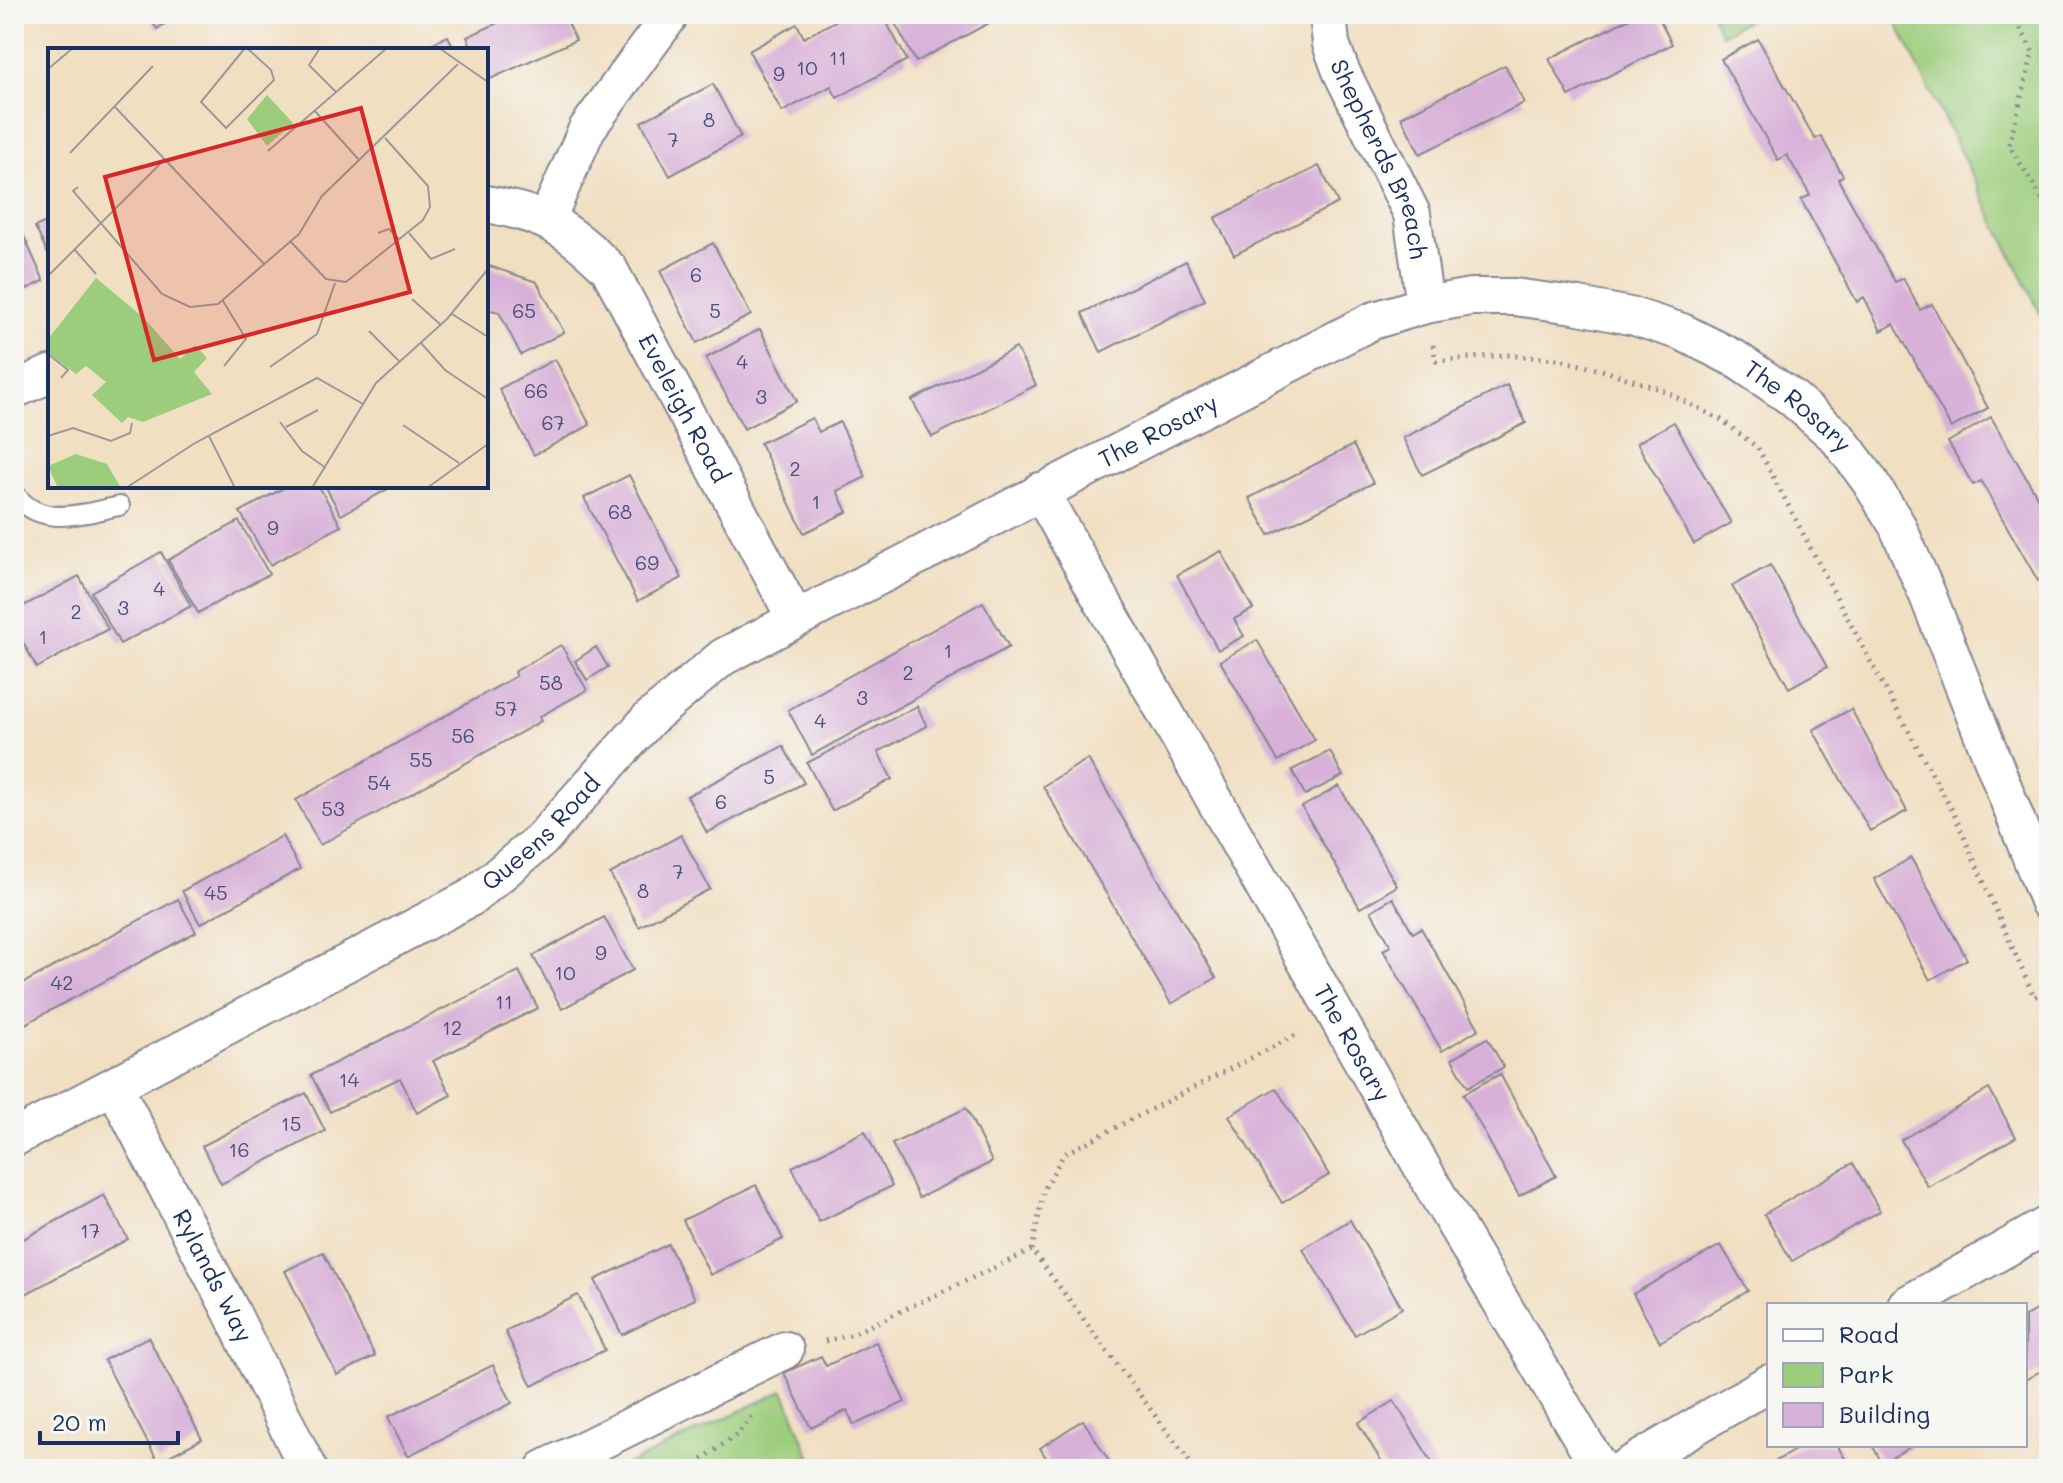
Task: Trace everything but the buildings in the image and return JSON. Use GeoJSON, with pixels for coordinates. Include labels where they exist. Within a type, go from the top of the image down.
{"type":"FeatureCollection","features":[{"type":"Feature","properties":{"kind":"street"},"geometry":{"type":"LineString","coordinates":[[547,219],[587,129],[671,14]]}},
{"type":"Feature","properties":{"kind":"street","name":"Shepherds Breach"},"geometry":{"type":"LineString","coordinates":[[1328,14],[1331,44],[1341,71],[1412,214],[1425,305]]}},
{"type":"Feature","properties":{"kind":"street","name":"Eveleigh Road"},"geometry":{"type":"LineString","coordinates":[[488,204],[547,219],[580,240],[609,269],[795,618]]}},
{"type":"Feature","properties":{"kind":"street","name":"The Rosary"},"geometry":{"type":"LineString","coordinates":[[1600,1469],[1440,1199],[1040,491],[1372,321],[1425,305],[1471,297],[1514,297],[1635,317],[1670,328],[1734,358],[1791,397],[1837,437],[1869,480],[1897,525],[1928,596],[2049,903]]}},
{"type":"Feature","properties":{"kind":"street"},"geometry":{"type":"LineString","coordinates":[[14,390],[48,375]]}},
{"type":"Feature","properties":{"kind":"street","name":"Queens Road"},"geometry":{"type":"LineString","coordinates":[[14,1138],[472,897],[541,840],[649,719],[723,657],[1040,491]]}},
{"type":"Feature","properties":{"kind":"street","name":"Rylands Way"},"geometry":{"type":"LineString","coordinates":[[114,1086],[231,1311],[308,1469]]}},
{"type":"Feature","properties":{"kind":"street"},"geometry":{"type":"LineString","coordinates":[[1910,1303],[2049,1224]]}},
{"type":"Feature","properties":{"kind":"street"},"geometry":{"type":"LineString","coordinates":[[544,1469],[785,1350]]}},
{"type":"Feature","properties":{"kind":"street"},"geometry":{"type":"LineString","coordinates":[[1623,1469],[1767,1384]]}},
{"type":"Feature","properties":{"kind":"lane"},"geometry":{"type":"LineString","coordinates":[[14,492],[36,513],[58,517],[120,506]]}},
{"type":"Feature","properties":{"kind":"path"},"geometry":{"type":"LineString","coordinates":[[2013,14],[2033,52],[2009,145],[2049,210]]}},
{"type":"Feature","properties":{"kind":"path"},"geometry":{"type":"LineString","coordinates":[[1425,305],[1436,361],[1505,355],[1556,359],[1605,371],[1660,389],[1720,419],[1758,448],[1953,812],[2034,997],[2049,990]]}},
{"type":"Feature","properties":{"kind":"path"},"geometry":{"type":"LineString","coordinates":[[1193,1468],[1032,1250],[1044,1189],[1064,1154],[1337,1015]]}},
{"type":"Feature","properties":{"kind":"path"},"geometry":{"type":"LineString","coordinates":[[785,1350],[850,1335],[1032,1250]]}},
{"type":"Feature","properties":{"kind":"green space"},"geometry":{"type":"Polygon","coordinates":[[[1712,14],[1759,14],[1721,34],[1712,14]]]}},
{"type":"Feature","properties":{"kind":"green space"},"geometry":{"type":"Polygon","coordinates":[[[1892,14],[2049,14],[2049,331],[1892,14]]]}},
{"type":"Feature","properties":{"kind":"green space"},"geometry":{"type":"Polygon","coordinates":[[[784,1390],[815,1469],[619,1469],[784,1390]]]}}]}
